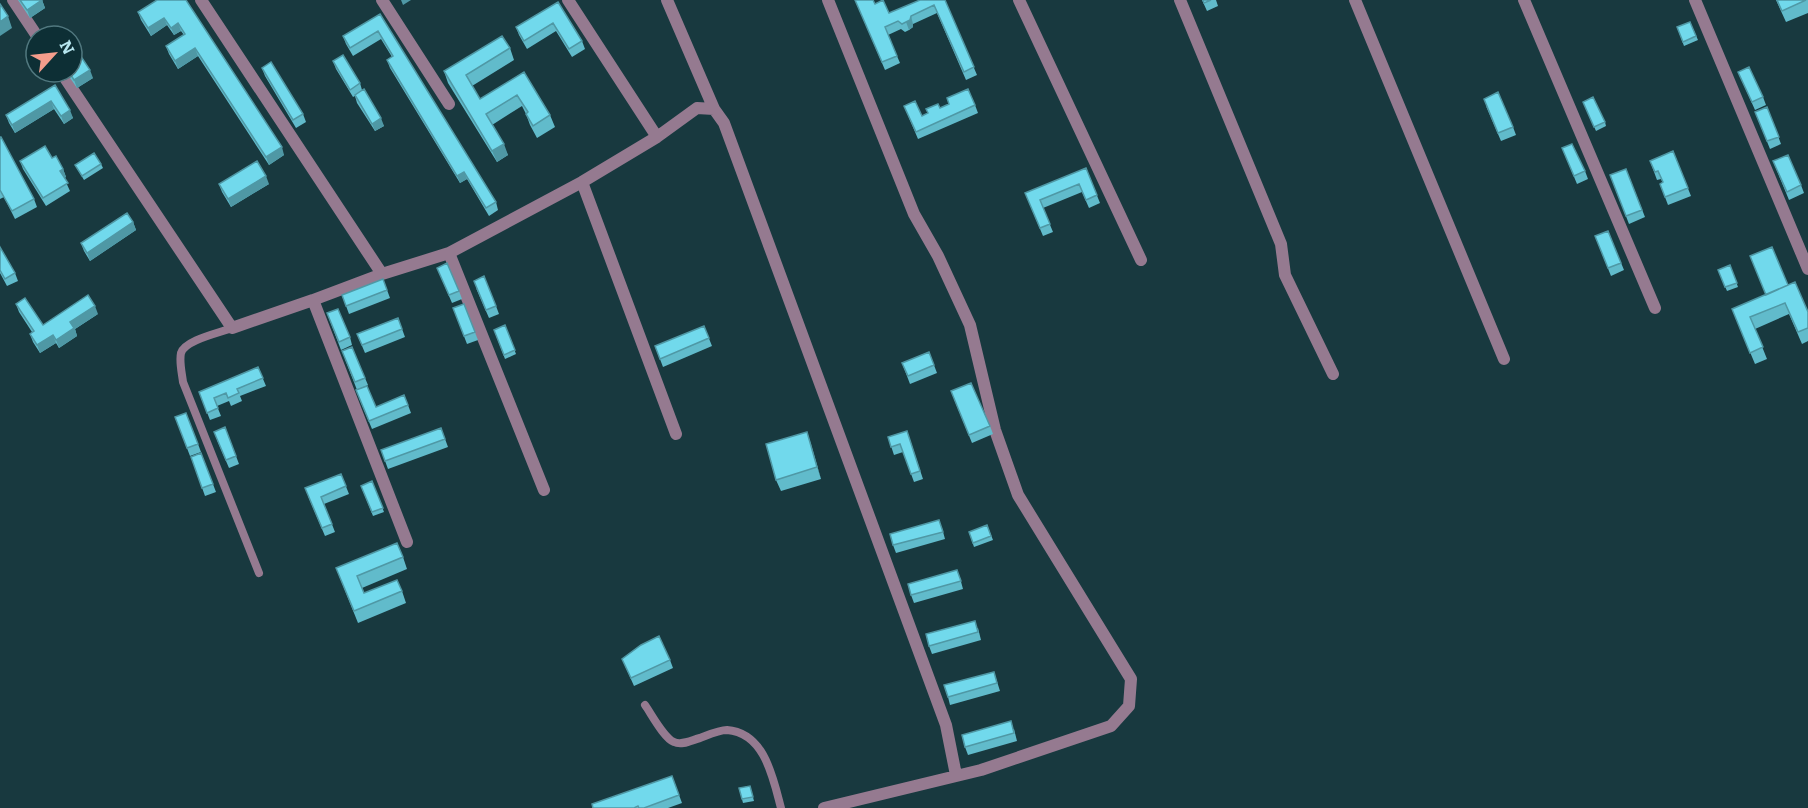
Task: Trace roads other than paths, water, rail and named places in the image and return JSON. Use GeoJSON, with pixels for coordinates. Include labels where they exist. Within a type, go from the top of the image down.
{"type":"FeatureCollection","features":[{"type":"Feature","properties":{"kind":"street"},"geometry":{"type":"LineString","coordinates":[[13,0],[29,24]]}},
{"type":"Feature","properties":{"kind":"street"},"geometry":{"type":"LineString","coordinates":[[201,0],[382,274]]}},
{"type":"Feature","properties":{"kind":"street"},"geometry":{"type":"LineString","coordinates":[[382,0],[449,104]]}},
{"type":"Feature","properties":{"kind":"street"},"geometry":{"type":"LineString","coordinates":[[568,0],[657,137]]}},
{"type":"Feature","properties":{"kind":"street"},"geometry":{"type":"LineString","coordinates":[[667,0],[714,109],[724,123],[946,725],[956,775]]}},
{"type":"Feature","properties":{"kind":"street"},"geometry":{"type":"LineString","coordinates":[[824,808],[981,770],[1111,726],[1129,706],[1131,679],[1018,495],[995,430],[970,325],[938,256],[914,214],[828,0]]}},
{"type":"Feature","properties":{"kind":"street"},"geometry":{"type":"LineString","coordinates":[[1019,0],[1141,260]]}},
{"type":"Feature","properties":{"kind":"street"},"geometry":{"type":"LineString","coordinates":[[1180,0],[1281,244],[1285,275],[1333,374]]}},
{"type":"Feature","properties":{"kind":"street"},"geometry":{"type":"LineString","coordinates":[[1355,0],[1504,359]]}},
{"type":"Feature","properties":{"kind":"street"},"geometry":{"type":"LineString","coordinates":[[1524,0],[1655,308]]}},
{"type":"Feature","properties":{"kind":"street"},"geometry":{"type":"LineString","coordinates":[[1695,0],[1808,269]]}},
{"type":"Feature","properties":{"kind":"street"},"geometry":{"type":"LineString","coordinates":[[69,84],[232,328],[382,274],[449,253],[582,182],[657,137],[697,108],[714,109]]}},
{"type":"Feature","properties":{"kind":"street"},"geometry":{"type":"LineString","coordinates":[[582,182],[676,434]]}},
{"type":"Feature","properties":{"kind":"street"},"geometry":{"type":"LineString","coordinates":[[449,253],[544,490]]}},
{"type":"Feature","properties":{"kind":"street"},"geometry":{"type":"LineString","coordinates":[[313,300],[407,542]]}},
{"type":"Feature","properties":{"kind":"lane"},"geometry":{"type":"LineString","coordinates":[[232,328],[186,345],[181,358],[183,382],[259,573]]}},
{"type":"Feature","properties":{"kind":"lane"},"geometry":{"type":"LineString","coordinates":[[645,705],[674,743],[683,743],[725,730],[746,734],[758,746],[772,772],[781,808]]}}]}
